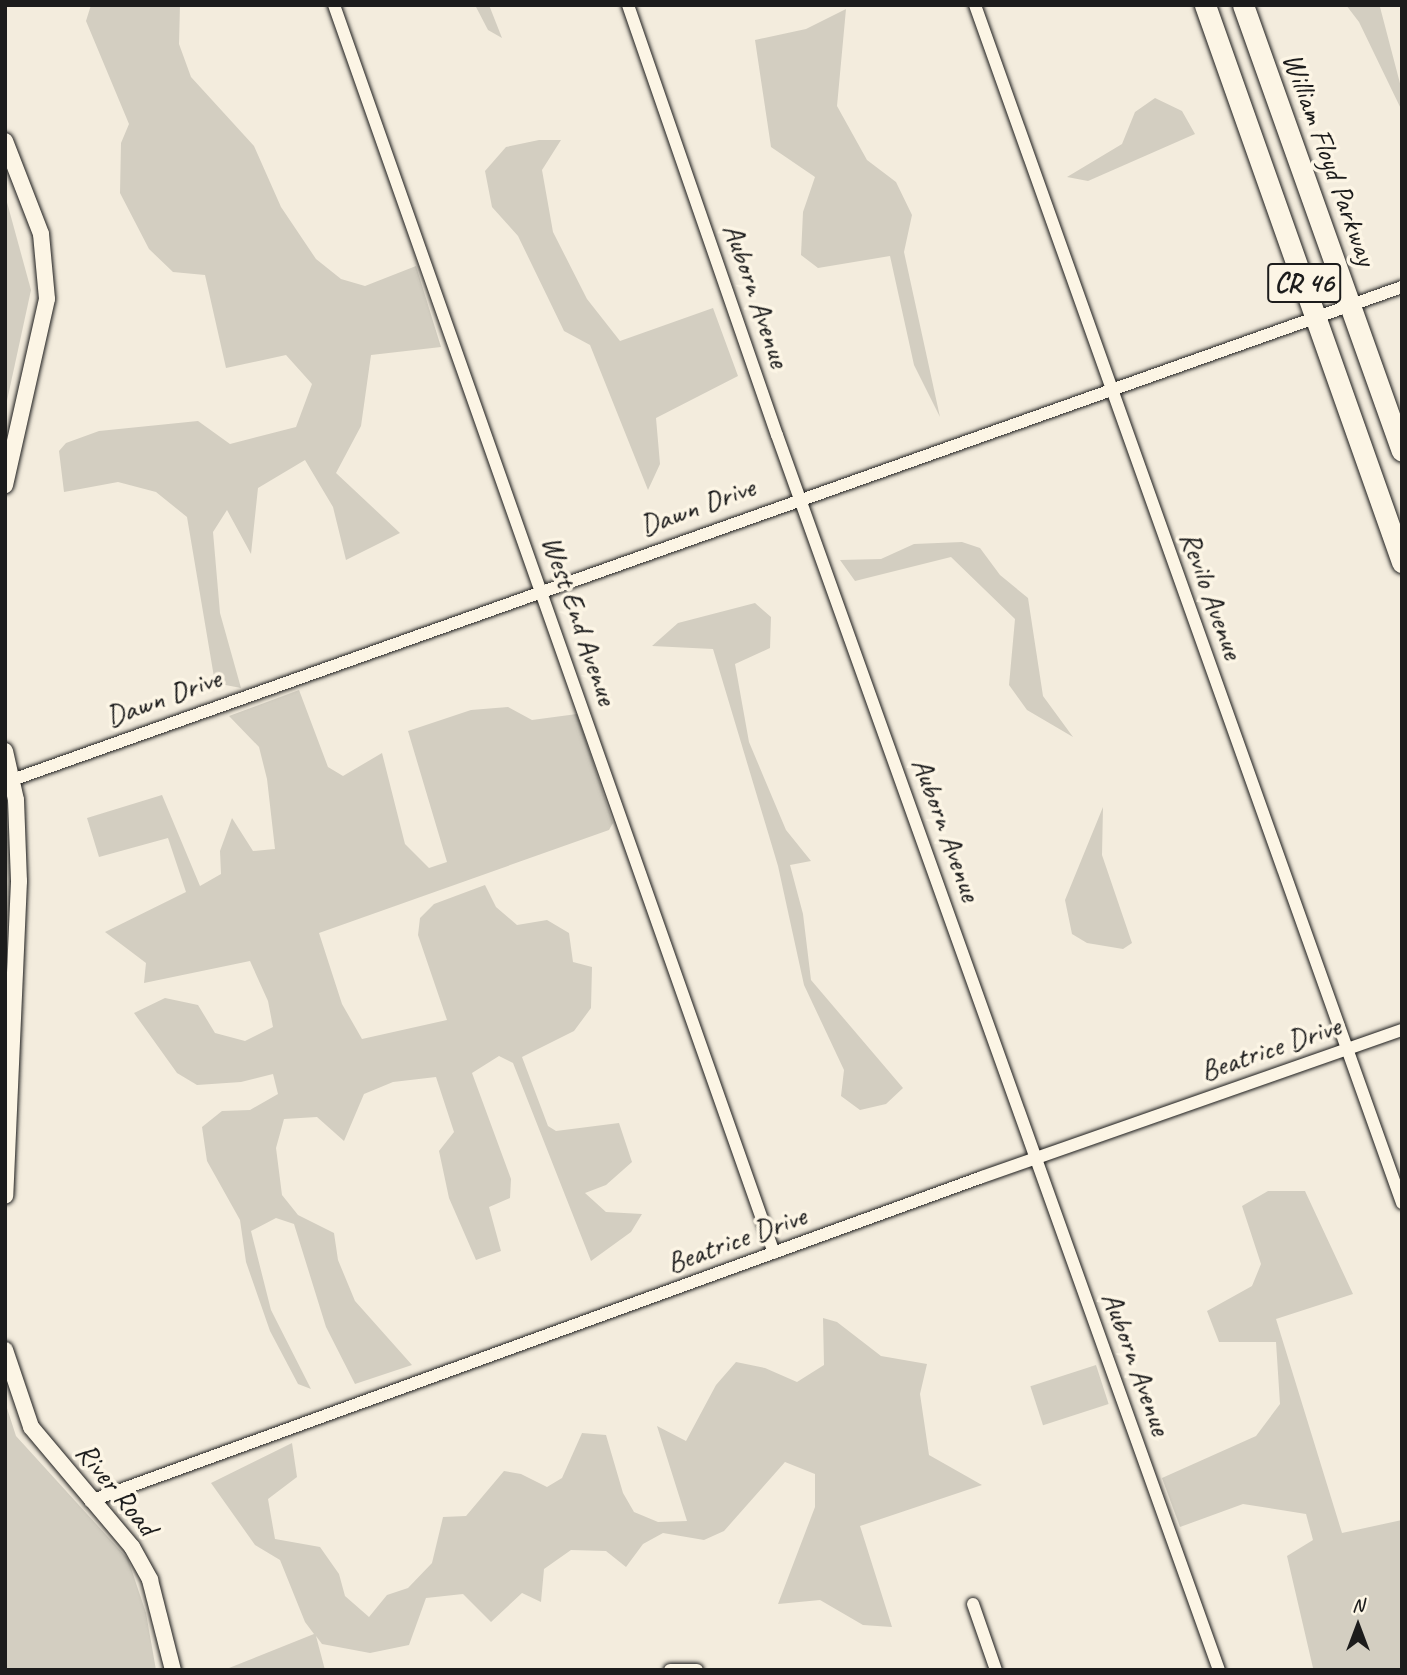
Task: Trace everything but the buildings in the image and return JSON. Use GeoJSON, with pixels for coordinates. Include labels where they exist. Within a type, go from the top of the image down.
{"type":"FeatureCollection","features":[{"type":"Feature","properties":{"kind":"highway","name":"CR 46"},"geometry":{"type":"LineString","coordinates":[[1205,5],[1402,562]]}},
{"type":"Feature","properties":{"kind":"highway","name":"William Floyd Parkway"},"geometry":{"type":"LineString","coordinates":[[1243,5],[1402,451]]}},
{"type":"Feature","properties":{"kind":"street","name":"West End Avenue"},"geometry":{"type":"LineString","coordinates":[[334,5],[774,1254]]}},
{"type":"Feature","properties":{"kind":"street","name":"Auborn Avenue"},"geometry":{"type":"LineString","coordinates":[[628,5],[1034,1159],[1219,1670]]}},
{"type":"Feature","properties":{"kind":"street","name":"Revilo Avenue"},"geometry":{"type":"LineString","coordinates":[[975,5],[1402,1203]]}},
{"type":"Feature","properties":{"kind":"street"},"geometry":{"type":"LineString","coordinates":[[5,141],[41,234],[47,299],[5,485]]}},
{"type":"Feature","properties":{"kind":"street","name":"Dawn Drive"},"geometry":{"type":"LineString","coordinates":[[12,780],[1110,387],[1402,287]]}},
{"type":"Feature","properties":{"kind":"street"},"geometry":{"type":"LineString","coordinates":[[5,751],[16,800],[18,920],[5,1196]]}},
{"type":"Feature","properties":{"kind":"street","name":"Beatrice Drive"},"geometry":{"type":"LineString","coordinates":[[90,1501],[1034,1159],[1402,1030]]}},
{"type":"Feature","properties":{"kind":"street","name":"River Road"},"geometry":{"type":"LineString","coordinates":[[5,1350],[30,1427],[90,1501],[132,1547],[150,1580],[173,1670]]}},
{"type":"Feature","properties":{"kind":"street"},"geometry":{"type":"LineString","coordinates":[[972,1604],[996,1670]]}},
{"type":"Feature","properties":{"kind":"street"},"geometry":{"type":"LineString","coordinates":[[670,1670],[697,1670]]}},
{"type":"Feature","properties":{"kind":"shaded area"},"geometry":{"type":"Polygon","coordinates":[[[91,5],[180,5],[179,44],[191,77],[254,146],[281,207],[316,259],[341,279],[365,286],[416,266],[441,347],[371,355],[361,426],[336,473],[400,533],[346,560],[333,507],[305,460],[258,488],[251,554],[227,510],[213,532],[220,613],[241,688],[215,683],[187,517],[156,492],[118,482],[64,492],[59,451],[66,443],[99,431],[198,421],[230,444],[296,427],[312,384],[286,355],[226,368],[205,275],[173,272],[149,249],[120,193],[121,143],[129,124],[86,21],[91,5]]]}},
{"type":"Feature","properties":{"kind":"shaded area"},"geometry":{"type":"Polygon","coordinates":[[[475,5],[489,5],[502,38],[488,30],[475,5]]]}},
{"type":"Feature","properties":{"kind":"shaded area"},"geometry":{"type":"Polygon","coordinates":[[[1346,5],[1380,7],[1402,91],[1402,111],[1359,22],[1346,5]]]}},
{"type":"Feature","properties":{"kind":"shaded area"},"geometry":{"type":"Polygon","coordinates":[[[846,9],[837,106],[867,160],[896,182],[912,215],[904,252],[940,417],[914,365],[890,256],[818,268],[801,255],[803,212],[815,177],[771,147],[755,40],[806,29],[846,9]]]}},
{"type":"Feature","properties":{"kind":"shaded area"},"geometry":{"type":"Polygon","coordinates":[[[1155,98],[1182,111],[1195,134],[1088,181],[1067,177],[1122,144],[1135,112],[1155,98]]]}},
{"type":"Feature","properties":{"kind":"shaded area"},"geometry":{"type":"Polygon","coordinates":[[[539,140],[561,140],[542,170],[553,232],[587,299],[620,341],[713,308],[738,376],[656,418],[660,464],[648,490],[590,345],[564,331],[518,236],[492,207],[485,171],[506,147],[539,140]]]}},
{"type":"Feature","properties":{"kind":"shaded area"},"geometry":{"type":"Polygon","coordinates":[[[5,195],[31,290],[5,410],[5,195]]]}},
{"type":"Feature","properties":{"kind":"shaded area"},"geometry":{"type":"Polygon","coordinates":[[[962,542],[980,548],[1000,575],[1028,598],[1043,696],[1073,737],[1027,710],[1009,685],[1015,619],[951,557],[855,581],[840,560],[881,559],[914,544],[962,542]]]}},
{"type":"Feature","properties":{"kind":"shaded area"},"geometry":{"type":"Polygon","coordinates":[[[755,603],[771,617],[770,648],[735,664],[749,742],[786,830],[811,861],[790,865],[803,914],[811,980],[903,1088],[886,1104],[860,1110],[841,1096],[844,1070],[804,985],[778,866],[713,649],[652,646],[678,623],[755,603]]]}},
{"type":"Feature","properties":{"kind":"shaded area"},"geometry":{"type":"Polygon","coordinates":[[[299,690],[328,767],[343,776],[382,753],[405,844],[429,868],[447,862],[408,731],[471,710],[508,707],[532,720],[577,714],[613,823],[609,830],[319,933],[342,1004],[362,1039],[447,1020],[418,935],[420,918],[434,904],[485,885],[496,907],[517,925],[547,920],[569,933],[573,962],[592,967],[591,1008],[574,1031],[522,1057],[548,1126],[556,1131],[619,1123],[632,1162],[606,1185],[585,1193],[606,1212],[642,1214],[631,1232],[591,1261],[513,1063],[499,1056],[472,1073],[511,1179],[510,1198],[489,1207],[501,1251],[476,1260],[449,1198],[439,1151],[454,1132],[436,1077],[393,1082],[364,1094],[344,1141],[317,1117],[284,1119],[276,1148],[282,1195],[298,1215],[334,1233],[338,1260],[355,1301],[412,1365],[355,1384],[326,1327],[294,1224],[276,1218],[251,1231],[271,1310],[311,1389],[298,1384],[270,1331],[246,1262],[240,1220],[207,1161],[202,1127],[222,1111],[250,1110],[278,1094],[273,1074],[241,1082],[197,1085],[177,1073],[134,1013],[165,998],[198,1005],[215,1033],[245,1041],[273,1027],[268,1001],[250,961],[144,983],[146,963],[105,932],[186,892],[168,838],[99,857],[87,818],[162,795],[200,886],[221,874],[220,851],[232,818],[253,851],[275,849],[267,779],[259,747],[229,716],[299,690]]]}},
{"type":"Feature","properties":{"kind":"shaded area"},"geometry":{"type":"Polygon","coordinates":[[[5,804],[12,875],[5,950],[5,804]]]}},
{"type":"Feature","properties":{"kind":"shaded area"},"geometry":{"type":"Polygon","coordinates":[[[1103,807],[1102,855],[1132,943],[1123,949],[1087,943],[1072,934],[1065,900],[1103,807]]]}},
{"type":"Feature","properties":{"kind":"shaded area"},"geometry":{"type":"Polygon","coordinates":[[[1268,1191],[1305,1191],[1353,1294],[1276,1319],[1342,1533],[1402,1520],[1402,1670],[1313,1668],[1287,1556],[1313,1540],[1306,1514],[1243,1504],[1180,1527],[1162,1478],[1256,1436],[1280,1404],[1276,1342],[1219,1342],[1207,1311],[1252,1286],[1261,1264],[1242,1206],[1268,1191]]]}},
{"type":"Feature","properties":{"kind":"shaded area"},"geometry":{"type":"Polygon","coordinates":[[[823,1318],[837,1322],[881,1356],[927,1364],[920,1394],[929,1455],[982,1485],[860,1526],[892,1627],[863,1625],[820,1600],[778,1604],[815,1507],[815,1474],[785,1462],[724,1531],[704,1540],[663,1533],[643,1544],[626,1567],[606,1551],[571,1550],[544,1569],[541,1602],[522,1593],[491,1622],[463,1594],[426,1598],[409,1645],[370,1653],[322,1644],[316,1636],[325,1670],[224,1670],[314,1634],[305,1622],[280,1560],[255,1545],[211,1483],[292,1443],[297,1477],[268,1499],[275,1539],[320,1547],[339,1574],[345,1596],[369,1617],[387,1595],[408,1588],[432,1563],[443,1517],[466,1516],[504,1471],[521,1474],[547,1487],[562,1478],[582,1433],[606,1435],[623,1493],[634,1512],[658,1522],[687,1521],[657,1426],[686,1441],[716,1385],[736,1362],[765,1368],[797,1382],[824,1365],[823,1318]]]}},
{"type":"Feature","properties":{"kind":"shaded area"},"geometry":{"type":"Polygon","coordinates":[[[1096,1365],[1109,1404],[1043,1425],[1030,1386],[1096,1365]]]}},
{"type":"Feature","properties":{"kind":"shaded area"},"geometry":{"type":"Polygon","coordinates":[[[5,1402],[16,1436],[128,1559],[146,1613],[156,1670],[5,1670],[5,1402]]]}}]}
